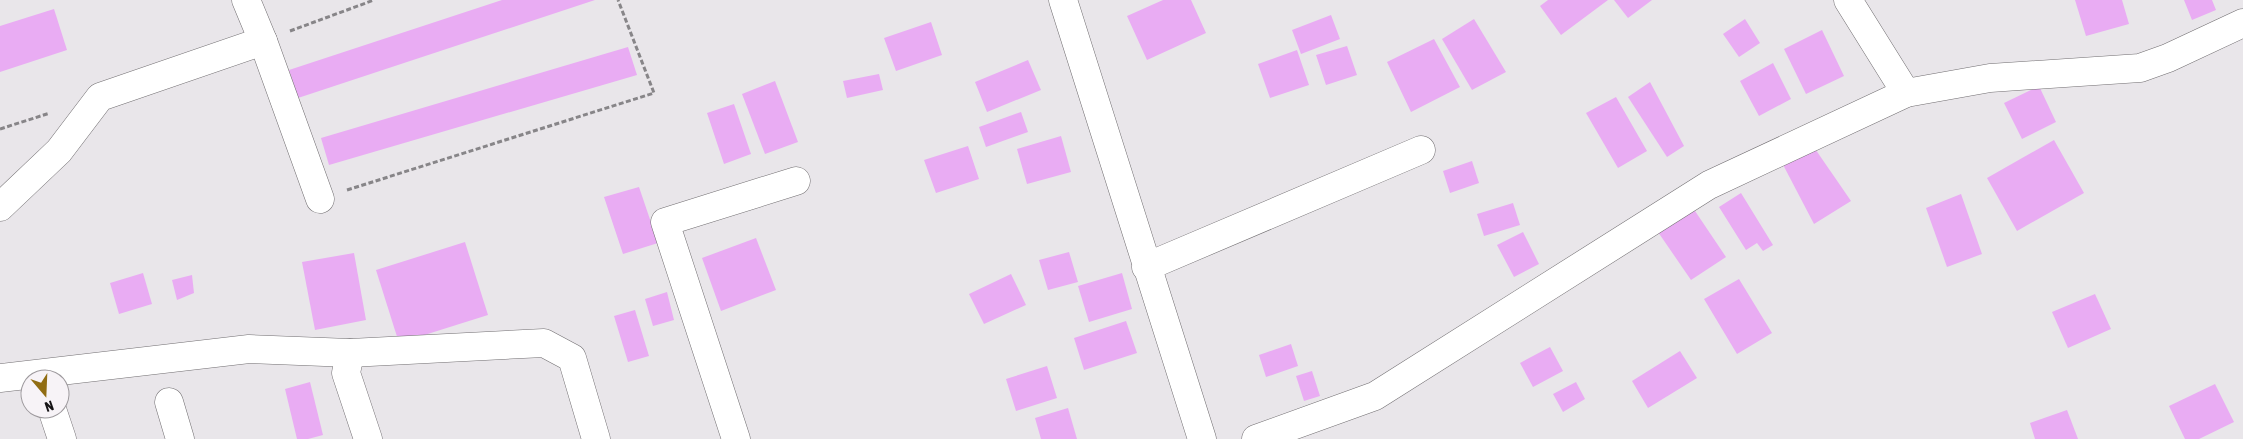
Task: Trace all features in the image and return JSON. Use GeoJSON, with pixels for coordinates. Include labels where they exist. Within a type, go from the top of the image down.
{"type":"FeatureCollection","features":[{"type":"Feature","properties":{"kind":"street"},"geometry":{"type":"LineString","coordinates":[[246,0],[263,41],[320,199]]}},
{"type":"Feature","properties":{"kind":"street"},"geometry":{"type":"LineString","coordinates":[[1063,0],[1202,439]]}},
{"type":"Feature","properties":{"kind":"street"},"geometry":{"type":"LineString","coordinates":[[1848,0],[1906,93]]}},
{"type":"Feature","properties":{"kind":"street"},"geometry":{"type":"LineString","coordinates":[[1256,439],[1375,396],[1709,185],[1906,93],[1990,78],[2140,68],[2168,58],[2243,23]]}},
{"type":"Feature","properties":{"kind":"street"},"geometry":{"type":"LineString","coordinates":[[0,208],[59,150],[100,97],[263,41]]}},
{"type":"Feature","properties":{"kind":"street"},"geometry":{"type":"LineString","coordinates":[[1146,267],[1421,150]]}},
{"type":"Feature","properties":{"kind":"street"},"geometry":{"type":"LineString","coordinates":[[736,439],[665,222],[796,180]]}},
{"type":"Feature","properties":{"kind":"street"},"geometry":{"type":"LineString","coordinates":[[0,378],[249,348],[350,353],[544,344],[572,358],[596,439]]}},
{"type":"Feature","properties":{"kind":"street"},"geometry":{"type":"LineString","coordinates":[[350,353],[346,373],[368,439]]}},
{"type":"Feature","properties":{"kind":"street"},"geometry":{"type":"LineString","coordinates":[[169,402],[180,439]]}},
{"type":"Feature","properties":{"kind":"street"},"geometry":{"type":"LineString","coordinates":[[55,419],[62,439]]}},
{"type":"Feature","properties":{"kind":"path"},"geometry":{"type":"LineString","coordinates":[[263,41],[374,0]]}},
{"type":"Feature","properties":{"kind":"path"},"geometry":{"type":"LineString","coordinates":[[320,199],[654,93],[618,0]]}},
{"type":"Feature","properties":{"kind":"building"},"geometry":{"type":"Polygon","coordinates":[[[502,0],[595,0],[298,98],[289,70],[502,0]]]}},
{"type":"Feature","properties":{"kind":"building"},"geometry":{"type":"Polygon","coordinates":[[[1163,0],[1191,0],[1206,33],[1147,60],[1127,16],[1163,0]]]}},
{"type":"Feature","properties":{"kind":"building"},"geometry":{"type":"Polygon","coordinates":[[[1548,0],[1608,0],[1561,35],[1540,6],[1548,0]]]}},
{"type":"Feature","properties":{"kind":"building"},"geometry":{"type":"Polygon","coordinates":[[[1614,0],[1652,0],[1628,18],[1614,0]]]}},
{"type":"Feature","properties":{"kind":"building"},"geometry":{"type":"Polygon","coordinates":[[[2075,0],[2122,0],[2129,24],[2086,36],[2075,0]]]}},
{"type":"Feature","properties":{"kind":"building"},"geometry":{"type":"Polygon","coordinates":[[[2184,0],[2212,0],[2216,10],[2192,20],[2184,0]]]}},
{"type":"Feature","properties":{"kind":"building"},"geometry":{"type":"Polygon","coordinates":[[[54,9],[67,50],[0,72],[0,26],[54,9]]]}},
{"type":"Feature","properties":{"kind":"building"},"geometry":{"type":"Polygon","coordinates":[[[1331,15],[1340,39],[1301,54],[1292,30],[1331,15]]]}},
{"type":"Feature","properties":{"kind":"building"},"geometry":{"type":"Polygon","coordinates":[[[1474,19],[1506,72],[1472,90],[1442,39],[1474,19]]]}},
{"type":"Feature","properties":{"kind":"building"},"geometry":{"type":"Polygon","coordinates":[[[1745,19],[1760,43],[1739,57],[1723,34],[1745,19]]]}},
{"type":"Feature","properties":{"kind":"building"},"geometry":{"type":"Polygon","coordinates":[[[931,22],[942,55],[896,71],[884,38],[931,22]]]}},
{"type":"Feature","properties":{"kind":"building"},"geometry":{"type":"Polygon","coordinates":[[[1822,30],[1844,76],[1806,94],[1784,49],[1822,30]]]}},
{"type":"Feature","properties":{"kind":"building"},"geometry":{"type":"Polygon","coordinates":[[[1434,39],[1460,87],[1411,112],[1387,62],[1434,39]]]}},
{"type":"Feature","properties":{"kind":"building"},"geometry":{"type":"Polygon","coordinates":[[[1347,46],[1357,75],[1326,85],[1316,55],[1347,46]]]}},
{"type":"Feature","properties":{"kind":"building"},"geometry":{"type":"Polygon","coordinates":[[[628,47],[637,75],[329,165],[321,138],[628,47]]]}},
{"type":"Feature","properties":{"kind":"building"},"geometry":{"type":"Polygon","coordinates":[[[1297,50],[1309,85],[1270,98],[1258,64],[1297,50]]]}},
{"type":"Feature","properties":{"kind":"building"},"geometry":{"type":"Polygon","coordinates":[[[1028,60],[1041,90],[987,112],[975,82],[1028,60]]]}},
{"type":"Feature","properties":{"kind":"building"},"geometry":{"type":"Polygon","coordinates":[[[1773,63],[1791,99],[1759,116],[1740,81],[1773,63]]]}},
{"type":"Feature","properties":{"kind":"building"},"geometry":{"type":"Polygon","coordinates":[[[879,74],[883,90],[847,98],[843,81],[879,74]]]}},
{"type":"Feature","properties":{"kind":"building"},"geometry":{"type":"Polygon","coordinates":[[[775,81],[798,142],[765,154],[742,94],[775,81]]]}},
{"type":"Feature","properties":{"kind":"building"},"geometry":{"type":"Polygon","coordinates":[[[1650,82],[1684,146],[1667,157],[1628,97],[1650,82]]]}},
{"type":"Feature","properties":{"kind":"building"},"geometry":{"type":"Polygon","coordinates":[[[2039,86],[2056,122],[2022,139],[2004,103],[2039,86]]]}},
{"type":"Feature","properties":{"kind":"building"},"geometry":{"type":"Polygon","coordinates":[[[1616,97],[1647,151],[1618,168],[1586,113],[1616,97]]]}},
{"type":"Feature","properties":{"kind":"building"},"geometry":{"type":"Polygon","coordinates":[[[734,104],[751,154],[724,164],[707,113],[734,104]]]}},
{"type":"Feature","properties":{"kind":"building"},"geometry":{"type":"Polygon","coordinates":[[[1021,112],[1028,132],[986,147],[979,127],[1021,112]]]}},
{"type":"Feature","properties":{"kind":"building"},"geometry":{"type":"Polygon","coordinates":[[[1061,136],[1071,172],[1027,184],[1017,149],[1061,136]]]}},
{"type":"Feature","properties":{"kind":"building"},"geometry":{"type":"Polygon","coordinates":[[[1809,140],[1851,201],[1814,224],[1779,157],[1809,140]]]}},
{"type":"Feature","properties":{"kind":"building"},"geometry":{"type":"Polygon","coordinates":[[[2054,140],[2084,193],[2017,231],[1987,178],[2054,140]]]}},
{"type":"Feature","properties":{"kind":"building"},"geometry":{"type":"Polygon","coordinates":[[[968,146],[979,179],[936,193],[924,160],[968,146]]]}},
{"type":"Feature","properties":{"kind":"building"},"geometry":{"type":"Polygon","coordinates":[[[1472,161],[1479,183],[1450,193],[1443,171],[1472,161]]]}},
{"type":"Feature","properties":{"kind":"building"},"geometry":{"type":"Polygon","coordinates":[[[639,187],[658,243],[623,254],[604,197],[639,187]]]}},
{"type":"Feature","properties":{"kind":"building"},"geometry":{"type":"Polygon","coordinates":[[[1741,193],[1773,245],[1763,251],[1757,243],[1746,250],[1719,207],[1741,193]]]}},
{"type":"Feature","properties":{"kind":"building"},"geometry":{"type":"Polygon","coordinates":[[[1961,194],[1982,254],[1947,267],[1926,208],[1961,194]]]}},
{"type":"Feature","properties":{"kind":"building"},"geometry":{"type":"Polygon","coordinates":[[[1513,203],[1520,225],[1484,236],[1477,214],[1513,203]]]}},
{"type":"Feature","properties":{"kind":"building"},"geometry":{"type":"Polygon","coordinates":[[[1693,208],[1726,257],[1691,280],[1658,232],[1693,208]]]}},
{"type":"Feature","properties":{"kind":"building"},"geometry":{"type":"Polygon","coordinates":[[[1523,232],[1539,264],[1514,277],[1497,245],[1523,232]]]}},
{"type":"Feature","properties":{"kind":"building"},"geometry":{"type":"Polygon","coordinates":[[[756,238],[776,290],[721,311],[702,258],[756,238]]]}},
{"type":"Feature","properties":{"kind":"building"},"geometry":{"type":"Polygon","coordinates":[[[465,242],[488,315],[399,343],[376,270],[465,242]]]}},
{"type":"Feature","properties":{"kind":"building"},"geometry":{"type":"Polygon","coordinates":[[[1069,252],[1078,282],[1048,290],[1039,260],[1069,252]]]}},
{"type":"Feature","properties":{"kind":"building"},"geometry":{"type":"Polygon","coordinates":[[[354,253],[366,320],[315,330],[302,262],[354,253]]]}},
{"type":"Feature","properties":{"kind":"building"},"geometry":{"type":"Polygon","coordinates":[[[143,273],[152,304],[119,314],[110,283],[143,273]]]}},
{"type":"Feature","properties":{"kind":"building"},"geometry":{"type":"Polygon","coordinates":[[[1122,273],[1132,309],[1089,322],[1078,286],[1122,273]]]}},
{"type":"Feature","properties":{"kind":"building"},"geometry":{"type":"Polygon","coordinates":[[[1011,274],[1026,305],[984,324],[969,294],[1011,274]]]}},
{"type":"Feature","properties":{"kind":"building"},"geometry":{"type":"Polygon","coordinates":[[[192,275],[194,293],[177,300],[172,280],[192,275]]]}},
{"type":"Feature","properties":{"kind":"building"},"geometry":{"type":"Polygon","coordinates":[[[1739,279],[1772,333],[1737,354],[1704,299],[1739,279]]]}},
{"type":"Feature","properties":{"kind":"building"},"geometry":{"type":"Polygon","coordinates":[[[667,292],[674,320],[653,326],[645,299],[667,292]]]}},
{"type":"Feature","properties":{"kind":"building"},"geometry":{"type":"Polygon","coordinates":[[[2095,294],[2111,329],[2068,348],[2052,312],[2095,294]]]}},
{"type":"Feature","properties":{"kind":"building"},"geometry":{"type":"Polygon","coordinates":[[[635,310],[649,356],[628,362],[614,316],[635,310]]]}},
{"type":"Feature","properties":{"kind":"building"},"geometry":{"type":"Polygon","coordinates":[[[1126,321],[1137,353],[1084,370],[1074,338],[1126,321]]]}},
{"type":"Feature","properties":{"kind":"building"},"geometry":{"type":"Polygon","coordinates":[[[1291,344],[1298,366],[1266,377],[1259,355],[1291,344]]]}},
{"type":"Feature","properties":{"kind":"building"},"geometry":{"type":"Polygon","coordinates":[[[1550,347],[1563,371],[1533,387],[1520,363],[1550,347]]]}},
{"type":"Feature","properties":{"kind":"building"},"geometry":{"type":"Polygon","coordinates":[[[1680,351],[1697,378],[1648,408],[1632,381],[1680,351]]]}},
{"type":"Feature","properties":{"kind":"building"},"geometry":{"type":"Polygon","coordinates":[[[1047,366],[1057,398],[1016,411],[1006,379],[1047,366]]]}},
{"type":"Feature","properties":{"kind":"building"},"geometry":{"type":"Polygon","coordinates":[[[1312,371],[1320,396],[1304,401],[1296,376],[1312,371]]]}},
{"type":"Feature","properties":{"kind":"building"},"geometry":{"type":"Polygon","coordinates":[[[310,382],[323,435],[308,439],[297,439],[285,389],[310,382]]]}},
{"type":"Feature","properties":{"kind":"building"},"geometry":{"type":"Polygon","coordinates":[[[1576,382],[1585,399],[1563,412],[1553,394],[1576,382]]]}},
{"type":"Feature","properties":{"kind":"building"},"geometry":{"type":"Polygon","coordinates":[[[2215,384],[2234,422],[2199,439],[2185,439],[2169,406],[2215,384]]]}},
{"type":"Feature","properties":{"kind":"building"},"geometry":{"type":"Polygon","coordinates":[[[1068,408],[1077,439],[1041,439],[1035,418],[1068,408]]]}},
{"type":"Feature","properties":{"kind":"building"},"geometry":{"type":"Polygon","coordinates":[[[2067,410],[2078,439],[2035,439],[2030,423],[2067,410]]]}}]}
